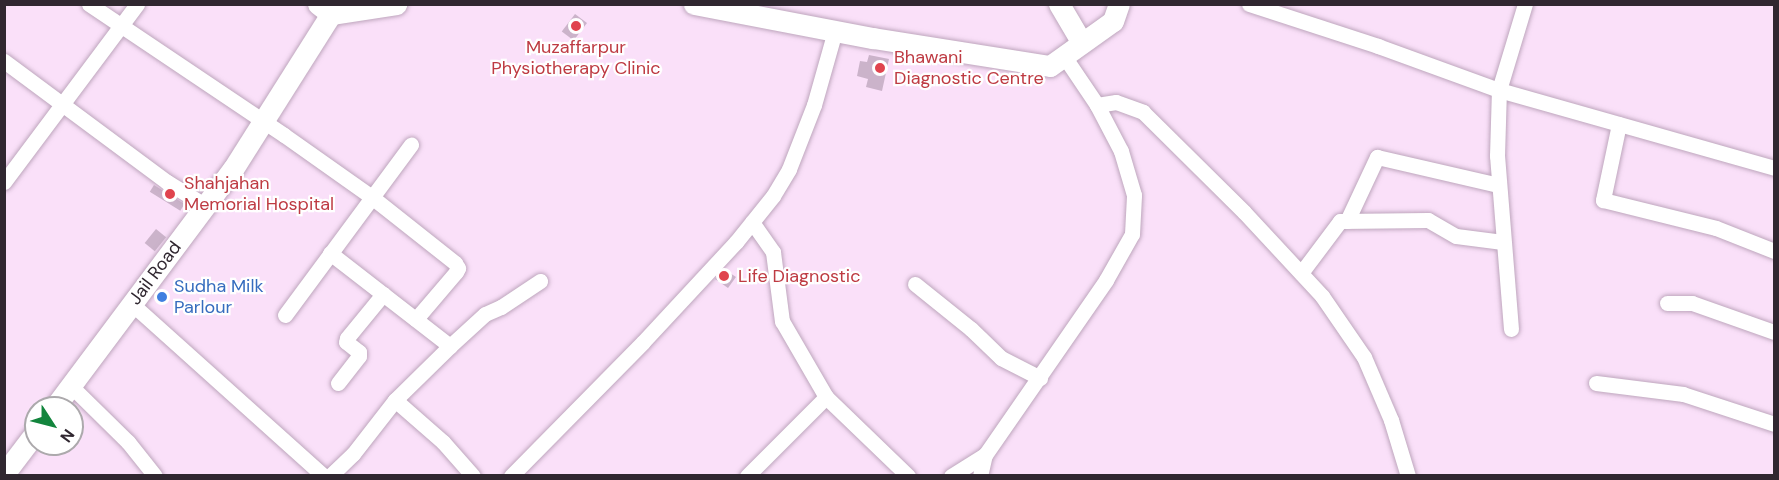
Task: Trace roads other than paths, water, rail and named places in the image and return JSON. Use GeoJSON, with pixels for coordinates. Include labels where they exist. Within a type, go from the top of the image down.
{"type":"FeatureCollection","features":[{"type":"Feature","properties":{"kind":"street"},"geometry":{"type":"LineString","coordinates":[[89,4],[264,121],[373,198],[455,263],[458,268],[416,319]]}},
{"type":"Feature","properties":{"kind":"street"},"geometry":{"type":"LineString","coordinates":[[4,182],[65,105],[137,4]]}},
{"type":"Feature","properties":{"kind":"street"},"geometry":{"type":"LineString","coordinates":[[329,8],[396,4]]}},
{"type":"Feature","properties":{"kind":"street"},"geometry":{"type":"LineString","coordinates":[[694,4],[835,31],[1050,66],[1113,21],[1119,4]]}},
{"type":"Feature","properties":{"kind":"street"},"geometry":{"type":"LineString","coordinates":[[1059,4],[1082,43]]}},
{"type":"Feature","properties":{"kind":"street"},"geometry":{"type":"LineString","coordinates":[[1249,4],[1367,42],[1499,90],[1774,168]]}},
{"type":"Feature","properties":{"kind":"street"},"geometry":{"type":"LineString","coordinates":[[1511,329],[1498,185],[1499,90],[1525,4]]}},
{"type":"Feature","properties":{"kind":"street","name":"Jail Road"},"geometry":{"type":"LineString","coordinates":[[63,396],[206,206],[264,121],[329,8]]}},
{"type":"Feature","properties":{"kind":"street"},"geometry":{"type":"LineString","coordinates":[[511,476],[643,342],[752,222],[772,196],[789,169],[814,105],[835,31]]}},
{"type":"Feature","properties":{"kind":"street"},"geometry":{"type":"LineString","coordinates":[[980,476],[985,455],[1106,280],[1132,234],[1134,195],[1121,151],[1096,105],[1064,56]]}},
{"type":"Feature","properties":{"kind":"street"},"geometry":{"type":"LineString","coordinates":[[4,61],[167,182],[206,206]]}},
{"type":"Feature","properties":{"kind":"street"},"geometry":{"type":"LineString","coordinates":[[1096,105],[1116,102],[1143,112],[1244,212],[1322,296],[1364,357],[1391,420],[1408,476]]}},
{"type":"Feature","properties":{"kind":"street"},"geometry":{"type":"LineString","coordinates":[[1619,124],[1603,200],[1716,228],[1774,251]]}},
{"type":"Feature","properties":{"kind":"street"},"geometry":{"type":"LineString","coordinates":[[285,315],[411,145]]}},
{"type":"Feature","properties":{"kind":"street"},"geometry":{"type":"LineString","coordinates":[[1347,221],[1377,158],[1498,185]]}},
{"type":"Feature","properties":{"kind":"street"},"geometry":{"type":"LineString","coordinates":[[1300,273],[1340,222],[1428,220],[1456,236],[1503,242]]}},
{"type":"Feature","properties":{"kind":"street"},"geometry":{"type":"LineString","coordinates":[[752,222],[773,252],[782,321],[826,398],[908,476]]}},
{"type":"Feature","properties":{"kind":"street"},"geometry":{"type":"LineString","coordinates":[[330,253],[450,346]]}},
{"type":"Feature","properties":{"kind":"street"},"geometry":{"type":"LineString","coordinates":[[330,476],[353,454],[395,400],[450,346],[485,314],[501,307],[540,281]]}},
{"type":"Feature","properties":{"kind":"street"},"geometry":{"type":"LineString","coordinates":[[915,284],[971,329],[1001,358],[1040,378]]}},
{"type":"Feature","properties":{"kind":"street"},"geometry":{"type":"LineString","coordinates":[[338,383],[359,356],[358,352],[346,342],[347,338],[383,294]]}},
{"type":"Feature","properties":{"kind":"street"},"geometry":{"type":"LineString","coordinates":[[1667,303],[1692,303],[1774,332]]}},
{"type":"Feature","properties":{"kind":"street"},"geometry":{"type":"LineString","coordinates":[[132,304],[324,476]]}},
{"type":"Feature","properties":{"kind":"street"},"geometry":{"type":"LineString","coordinates":[[1596,383],[1683,394],[1774,423]]}},
{"type":"Feature","properties":{"kind":"street"},"geometry":{"type":"LineString","coordinates":[[71,386],[128,442],[155,476]]}},
{"type":"Feature","properties":{"kind":"street"},"geometry":{"type":"LineString","coordinates":[[747,476],[826,398]]}},
{"type":"Feature","properties":{"kind":"street"},"geometry":{"type":"LineString","coordinates":[[395,400],[443,442],[473,476]]}},
{"type":"Feature","properties":{"kind":"street"},"geometry":{"type":"LineString","coordinates":[[4,474],[24,448]]}},
{"type":"Feature","properties":{"kind":"street"},"geometry":{"type":"LineString","coordinates":[[951,476],[985,455]]}},
{"type":"Feature","properties":{"kind":"place","name":"Muzaffarpur Physiotherapy Clinic"},"geometry":{"type":"Point","coordinates":[576,26]}},
{"type":"Feature","properties":{"kind":"place","name":"Bhawani Diagnostic Centre"},"geometry":{"type":"Point","coordinates":[880,68]}},
{"type":"Feature","properties":{"kind":"place","name":"Shahjahan Memorial Hospital"},"geometry":{"type":"Point","coordinates":[170,194]}},
{"type":"Feature","properties":{"kind":"place","name":"Life Diagnostic"},"geometry":{"type":"Point","coordinates":[724,276]}},
{"type":"Feature","properties":{"kind":"place","name":"Sudha Milk Parlour"},"geometry":{"type":"Point","coordinates":[162,297]}}]}
